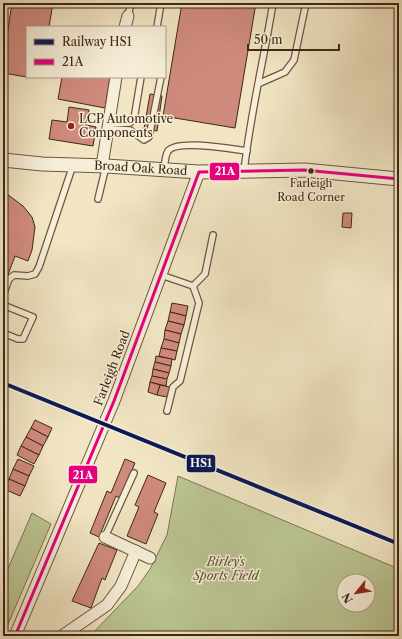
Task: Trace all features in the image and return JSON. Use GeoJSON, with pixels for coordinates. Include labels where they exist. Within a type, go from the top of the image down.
{"type":"FeatureCollection","features":[{"type":"Feature","properties":{"kind":"street"},"geometry":{"type":"LineString","coordinates":[[125,26],[128,16]]}},
{"type":"Feature","properties":{"kind":"street"},"geometry":{"type":"LineString","coordinates":[[104,166],[108,126],[116,78]]}},
{"type":"Feature","properties":{"kind":"street","name":"Broad Oak Road"},"geometry":{"type":"LineString","coordinates":[[3,160],[199,172],[304,170],[399,179]]}},
{"type":"Feature","properties":{"kind":"street","name":"Farleigh Road"},"geometry":{"type":"LineString","coordinates":[[19,635],[114,401],[199,172]]}},
{"type":"Feature","properties":{"kind":"street"},"geometry":{"type":"LineString","coordinates":[[105,537],[150,558]]}},
{"type":"Feature","properties":{"kind":"street"},"geometry":{"type":"LineString","coordinates":[[62,636],[107,606],[121,586],[136,551]]}},
{"type":"Feature","properties":{"kind":"lane"},"geometry":{"type":"LineString","coordinates":[[128,16],[131,3]]}},
{"type":"Feature","properties":{"kind":"lane"},"geometry":{"type":"LineString","coordinates":[[157,26],[161,3]]}},
{"type":"Feature","properties":{"kind":"lane"},"geometry":{"type":"LineString","coordinates":[[244,172],[255,100],[260,83],[273,3]]}},
{"type":"Feature","properties":{"kind":"lane"},"geometry":{"type":"LineString","coordinates":[[260,83],[285,72],[294,60],[306,3]]}},
{"type":"Feature","properties":{"kind":"lane"},"geometry":{"type":"LineString","coordinates":[[396,3],[399,8]]}},
{"type":"Feature","properties":{"kind":"lane"},"geometry":{"type":"LineString","coordinates":[[108,126],[130,123],[134,119],[140,78]]}},
{"type":"Feature","properties":{"kind":"lane"},"geometry":{"type":"LineString","coordinates":[[108,126],[130,130],[144,140],[149,137],[161,78]]}},
{"type":"Feature","properties":{"kind":"lane"},"geometry":{"type":"LineString","coordinates":[[164,170],[166,156],[169,150],[175,146],[187,145],[247,151]]}},
{"type":"Feature","properties":{"kind":"lane"},"geometry":{"type":"LineString","coordinates":[[3,296],[9,279],[14,274],[28,276],[35,274],[39,267],[73,165]]}},
{"type":"Feature","properties":{"kind":"lane"},"geometry":{"type":"LineString","coordinates":[[98,199],[104,166]]}},
{"type":"Feature","properties":{"kind":"lane"},"geometry":{"type":"LineString","coordinates":[[193,286],[205,274],[213,235]]}},
{"type":"Feature","properties":{"kind":"lane"},"geometry":{"type":"LineString","coordinates":[[161,275],[193,286]]}},
{"type":"Feature","properties":{"kind":"lane"},"geometry":{"type":"LineString","coordinates":[[167,411],[173,387],[180,381],[198,303],[193,286]]}},
{"type":"Feature","properties":{"kind":"lane"},"geometry":{"type":"LineString","coordinates":[[3,305],[33,317],[23,339],[18,339],[3,333]]}},
{"type":"Feature","properties":{"kind":"lane"},"geometry":{"type":"LineString","coordinates":[[105,537],[134,473]]}},
{"type":"Feature","properties":{"kind":"green space","name":"Birley's Sports Field"},"geometry":{"type":"Polygon","coordinates":[[[178,476],[399,569],[399,636],[90,636],[138,586],[150,569],[167,535],[178,476]]]}},
{"type":"Feature","properties":{"kind":"green space"},"geometry":{"type":"Polygon","coordinates":[[[32,513],[51,524],[3,636],[3,580],[32,513]]]}},
{"type":"Feature","properties":{"kind":"building"},"geometry":{"type":"Polygon","coordinates":[[[12,3],[53,3],[49,26],[26,26],[26,77],[3,73],[3,62],[12,3]]]}},
{"type":"Feature","properties":{"kind":"building"},"geometry":{"type":"Polygon","coordinates":[[[182,3],[256,3],[235,128],[163,116],[182,3]]]}},
{"type":"Feature","properties":{"kind":"building"},"geometry":{"type":"Polygon","coordinates":[[[62,78],[110,78],[105,108],[58,99],[62,78]]]}},
{"type":"Feature","properties":{"kind":"building"},"geometry":{"type":"Polygon","coordinates":[[[150,94],[162,96],[157,131],[144,129],[150,94]]]}},
{"type":"Feature","properties":{"kind":"building","name":"LCP Automotive Components"},"geometry":{"type":"Polygon","coordinates":[[[69,107],[89,110],[86,125],[96,127],[93,146],[49,139],[52,120],[67,122],[69,107]]]}},
{"type":"Feature","properties":{"kind":"building"},"geometry":{"type":"Polygon","coordinates":[[[3,191],[23,206],[32,217],[35,227],[32,250],[28,261],[15,256],[3,288],[3,191]]]}},
{"type":"Feature","properties":{"kind":"building"},"geometry":{"type":"Polygon","coordinates":[[[343,213],[352,213],[351,228],[342,227],[343,213]]]}},
{"type":"Feature","properties":{"kind":"building"},"geometry":{"type":"Polygon","coordinates":[[[172,303],[188,306],[186,316],[170,312],[172,303]]]}},
{"type":"Feature","properties":{"kind":"building"},"geometry":{"type":"Polygon","coordinates":[[[170,312],[186,316],[184,325],[168,321],[170,312]]]}},
{"type":"Feature","properties":{"kind":"building"},"geometry":{"type":"Polygon","coordinates":[[[168,321],[184,325],[181,334],[165,330],[168,321]]]}},
{"type":"Feature","properties":{"kind":"building"},"geometry":{"type":"Polygon","coordinates":[[[165,330],[181,334],[179,343],[164,339],[165,330]]]}},
{"type":"Feature","properties":{"kind":"building"},"geometry":{"type":"Polygon","coordinates":[[[164,339],[179,343],[177,351],[161,348],[164,339]]]}},
{"type":"Feature","properties":{"kind":"building"},"geometry":{"type":"Polygon","coordinates":[[[161,348],[177,351],[175,360],[159,356],[161,348]]]}},
{"type":"Feature","properties":{"kind":"building"},"geometry":{"type":"Polygon","coordinates":[[[156,356],[172,359],[171,366],[155,362],[156,356]]]}},
{"type":"Feature","properties":{"kind":"building"},"geometry":{"type":"Polygon","coordinates":[[[155,362],[171,366],[169,373],[153,369],[155,362]]]}},
{"type":"Feature","properties":{"kind":"building"},"geometry":{"type":"Polygon","coordinates":[[[153,369],[169,373],[167,379],[152,376],[153,369]]]}},
{"type":"Feature","properties":{"kind":"building"},"geometry":{"type":"Polygon","coordinates":[[[152,376],[167,379],[166,386],[150,382],[152,376]]]}},
{"type":"Feature","properties":{"kind":"building"},"geometry":{"type":"Polygon","coordinates":[[[150,382],[160,385],[157,395],[148,392],[150,382]]]}},
{"type":"Feature","properties":{"kind":"building"},"geometry":{"type":"Polygon","coordinates":[[[160,385],[170,387],[167,397],[157,395],[160,385]]]}},
{"type":"Feature","properties":{"kind":"building"},"geometry":{"type":"Polygon","coordinates":[[[35,420],[52,428],[48,437],[31,428],[35,420]]]}},
{"type":"Feature","properties":{"kind":"building"},"geometry":{"type":"Polygon","coordinates":[[[31,428],[48,437],[43,446],[26,437],[31,428]]]}},
{"type":"Feature","properties":{"kind":"building"},"geometry":{"type":"Polygon","coordinates":[[[26,437],[43,446],[39,455],[21,446],[26,437]]]}},
{"type":"Feature","properties":{"kind":"building"},"geometry":{"type":"Polygon","coordinates":[[[21,446],[39,455],[34,464],[17,455],[21,446]]]}},
{"type":"Feature","properties":{"kind":"building"},"geometry":{"type":"Polygon","coordinates":[[[18,459],[34,466],[29,476],[13,469],[18,459]]]}},
{"type":"Feature","properties":{"kind":"building"},"geometry":{"type":"Polygon","coordinates":[[[125,459],[135,463],[120,498],[116,496],[99,537],[90,533],[107,491],[111,493],[125,459]]]}},
{"type":"Feature","properties":{"kind":"building"},"geometry":{"type":"Polygon","coordinates":[[[13,469],[29,476],[25,486],[9,479],[13,469]]]}},
{"type":"Feature","properties":{"kind":"building"},"geometry":{"type":"Polygon","coordinates":[[[148,475],[166,483],[154,512],[158,514],[146,544],[127,536],[139,507],[135,505],[148,475]]]}},
{"type":"Feature","properties":{"kind":"building"},"geometry":{"type":"Polygon","coordinates":[[[9,479],[25,486],[20,496],[4,489],[9,479]]]}},
{"type":"Feature","properties":{"kind":"building"},"geometry":{"type":"Polygon","coordinates":[[[99,543],[117,550],[105,580],[102,578],[91,608],[72,601],[99,543]]]}},
{"type":"Feature","properties":{"kind":"rail line","name":"HS1"},"geometry":{"type":"LineString","coordinates":[[3,383],[399,544]]}},
{"type":"Feature","properties":{"kind":"transit line","name":"21A"},"geometry":{"type":"LineString","coordinates":[[15,636],[114,401],[199,172],[304,170],[399,179]]}},
{"type":"Feature","properties":{"kind":"place","name":"LCP Automotive Components"},"geometry":{"type":"Point","coordinates":[71,126]}},
{"type":"Feature","properties":{"kind":"place","name":"Farleigh Road Corner"},"geometry":{"type":"Point","coordinates":[311,171]}}]}
